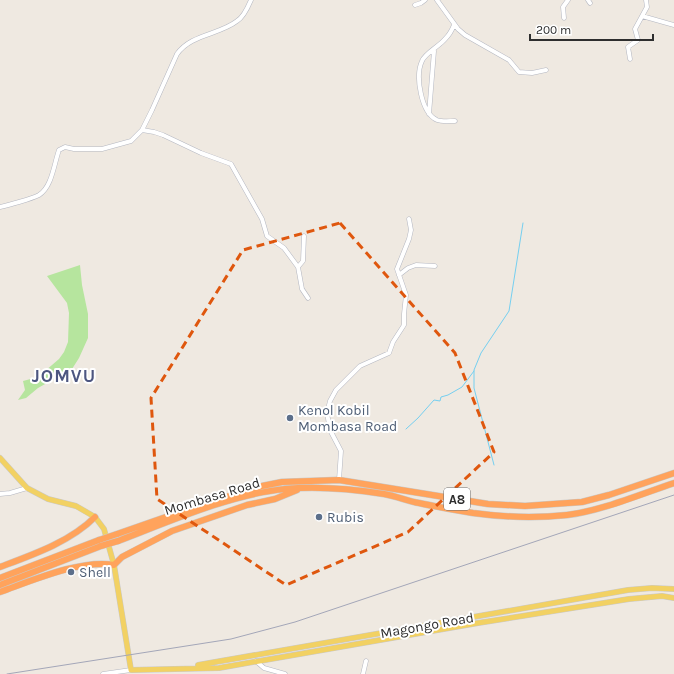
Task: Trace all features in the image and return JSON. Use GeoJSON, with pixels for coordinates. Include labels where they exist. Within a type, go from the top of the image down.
{"type":"FeatureCollection","features":[{"type":"Feature","properties":{"kind":"highway","name":"Mombasa Road"},"geometry":{"type":"LineString","coordinates":[[0,585],[209,502],[282,482],[339,480],[488,504],[525,506],[582,502],[609,495],[674,473]]}},
{"type":"Feature","properties":{"kind":"highway","name":"Mombasa Road"},"geometry":{"type":"LineString","coordinates":[[0,578],[99,540],[181,514],[251,495],[285,489],[344,488],[385,494],[420,504],[474,513],[544,516],[568,515],[591,510],[674,483]]}},
{"type":"Feature","properties":{"kind":"highway"},"geometry":{"type":"LineString","coordinates":[[0,592],[72,568],[98,564],[114,565],[122,557],[172,531],[247,505],[275,499],[300,488]]}},
{"type":"Feature","properties":{"kind":"highway"},"geometry":{"type":"LineString","coordinates":[[0,567],[42,551],[85,526],[95,517]]}},
{"type":"Feature","properties":{"kind":"main road"},"geometry":{"type":"LineString","coordinates":[[0,458],[27,488],[48,499],[76,506],[95,517],[104,529],[114,565],[131,670]]}},
{"type":"Feature","properties":{"kind":"main road","name":"Magongo Road"},"geometry":{"type":"LineString","coordinates":[[181,668],[628,590],[674,588]]}},
{"type":"Feature","properties":{"kind":"main road"},"geometry":{"type":"LineString","coordinates":[[628,590],[629,599]]}},
{"type":"Feature","properties":{"kind":"main road","name":"Magongo Road"},"geometry":{"type":"LineString","coordinates":[[131,670],[220,668],[256,660],[478,622],[629,599],[662,596],[674,598]]}},
{"type":"Feature","properties":{"kind":"street"},"geometry":{"type":"LineString","coordinates":[[0,207],[39,195],[49,182],[57,155],[61,149],[65,147],[74,149],[102,149],[131,141],[142,130],[180,49],[192,41],[238,21],[251,0]]}},
{"type":"Feature","properties":{"kind":"street"},"geometry":{"type":"LineString","coordinates":[[415,5],[425,0]]}},
{"type":"Feature","properties":{"kind":"street"},"geometry":{"type":"LineString","coordinates":[[438,0],[454,25],[464,35],[509,60],[519,72],[532,73],[546,70]]}},
{"type":"Feature","properties":{"kind":"street"},"geometry":{"type":"LineString","coordinates":[[564,18],[564,7],[568,0]]}},
{"type":"Feature","properties":{"kind":"street"},"geometry":{"type":"LineString","coordinates":[[630,59],[628,47],[638,40],[635,29],[647,7],[646,0]]}},
{"type":"Feature","properties":{"kind":"street"},"geometry":{"type":"LineString","coordinates":[[642,16],[674,25]]}},
{"type":"Feature","properties":{"kind":"street"},"geometry":{"type":"LineString","coordinates":[[454,25],[446,39],[423,59],[420,65],[419,76],[422,99],[429,114],[437,120],[455,121]]}},
{"type":"Feature","properties":{"kind":"street"},"geometry":{"type":"LineString","coordinates":[[429,114],[434,50]]}},
{"type":"Feature","properties":{"kind":"street"},"geometry":{"type":"LineString","coordinates":[[142,130],[163,135],[201,153],[231,164],[262,219],[267,236],[284,248],[298,268],[302,289],[308,298]]}},
{"type":"Feature","properties":{"kind":"street"},"geometry":{"type":"LineString","coordinates":[[339,480],[341,451],[334,438],[327,413],[330,401],[336,390],[360,366],[387,355],[391,351],[393,342],[404,325],[406,295],[397,266],[405,250],[410,234],[408,219]]}},
{"type":"Feature","properties":{"kind":"street"},"geometry":{"type":"LineString","coordinates":[[298,268],[303,261],[304,236]]}},
{"type":"Feature","properties":{"kind":"street"},"geometry":{"type":"LineString","coordinates":[[399,275],[408,268],[416,265],[435,266]]}},
{"type":"Feature","properties":{"kind":"street"},"geometry":{"type":"LineString","coordinates":[[0,494],[10,494],[27,488]]}},
{"type":"Feature","properties":{"kind":"street"},"geometry":{"type":"LineString","coordinates":[[256,660],[264,668],[285,674]]}},
{"type":"Feature","properties":{"kind":"street"},"geometry":{"type":"LineString","coordinates":[[363,674],[366,660]]}},
{"type":"Feature","properties":{"kind":"street","name":"Magongo Road"},"geometry":{"type":"LineString","coordinates":[[103,674],[131,670]]}},
{"type":"Feature","properties":{"kind":"highlighted area"},"geometry":{"type":"Polygon","coordinates":[[[340,223],[455,353],[494,452],[408,532],[286,585],[157,499],[151,398],[243,250],[340,223]]]}},
{"type":"Feature","properties":{"kind":"green space"},"geometry":{"type":"Polygon","coordinates":[[[80,265],[82,285],[88,314],[88,338],[79,358],[72,369],[38,388],[26,398],[18,400],[25,390],[23,381],[38,377],[59,359],[68,342],[69,313],[67,303],[47,276],[80,265]]]}},
{"type":"Feature","properties":{"kind":"waterway"},"geometry":{"type":"LineString","coordinates":[[494,465],[474,388],[474,370],[481,353],[509,311],[523,223]]}},
{"type":"Feature","properties":{"kind":"waterway"},"geometry":{"type":"LineString","coordinates":[[406,429],[434,400],[440,401],[441,397],[448,395],[462,387],[474,371]]}},
{"type":"Feature","properties":{"kind":"railway"},"geometry":{"type":"LineString","coordinates":[[7,674],[231,639],[295,622],[674,495]]}},
{"type":"Feature","properties":{"kind":"place","name":"Kenol Kobil Mombasa Road"},"geometry":{"type":"Point","coordinates":[290,418]}},
{"type":"Feature","properties":{"kind":"place","name":"Rubis"},"geometry":{"type":"Point","coordinates":[319,517]}},
{"type":"Feature","properties":{"kind":"place","name":"Shell"},"geometry":{"type":"Point","coordinates":[71,572]}},
{"type":"Feature","properties":{"kind":"district","name":"JOMVU"},"geometry":{"type":"Point","coordinates":[64,376]}}]}
